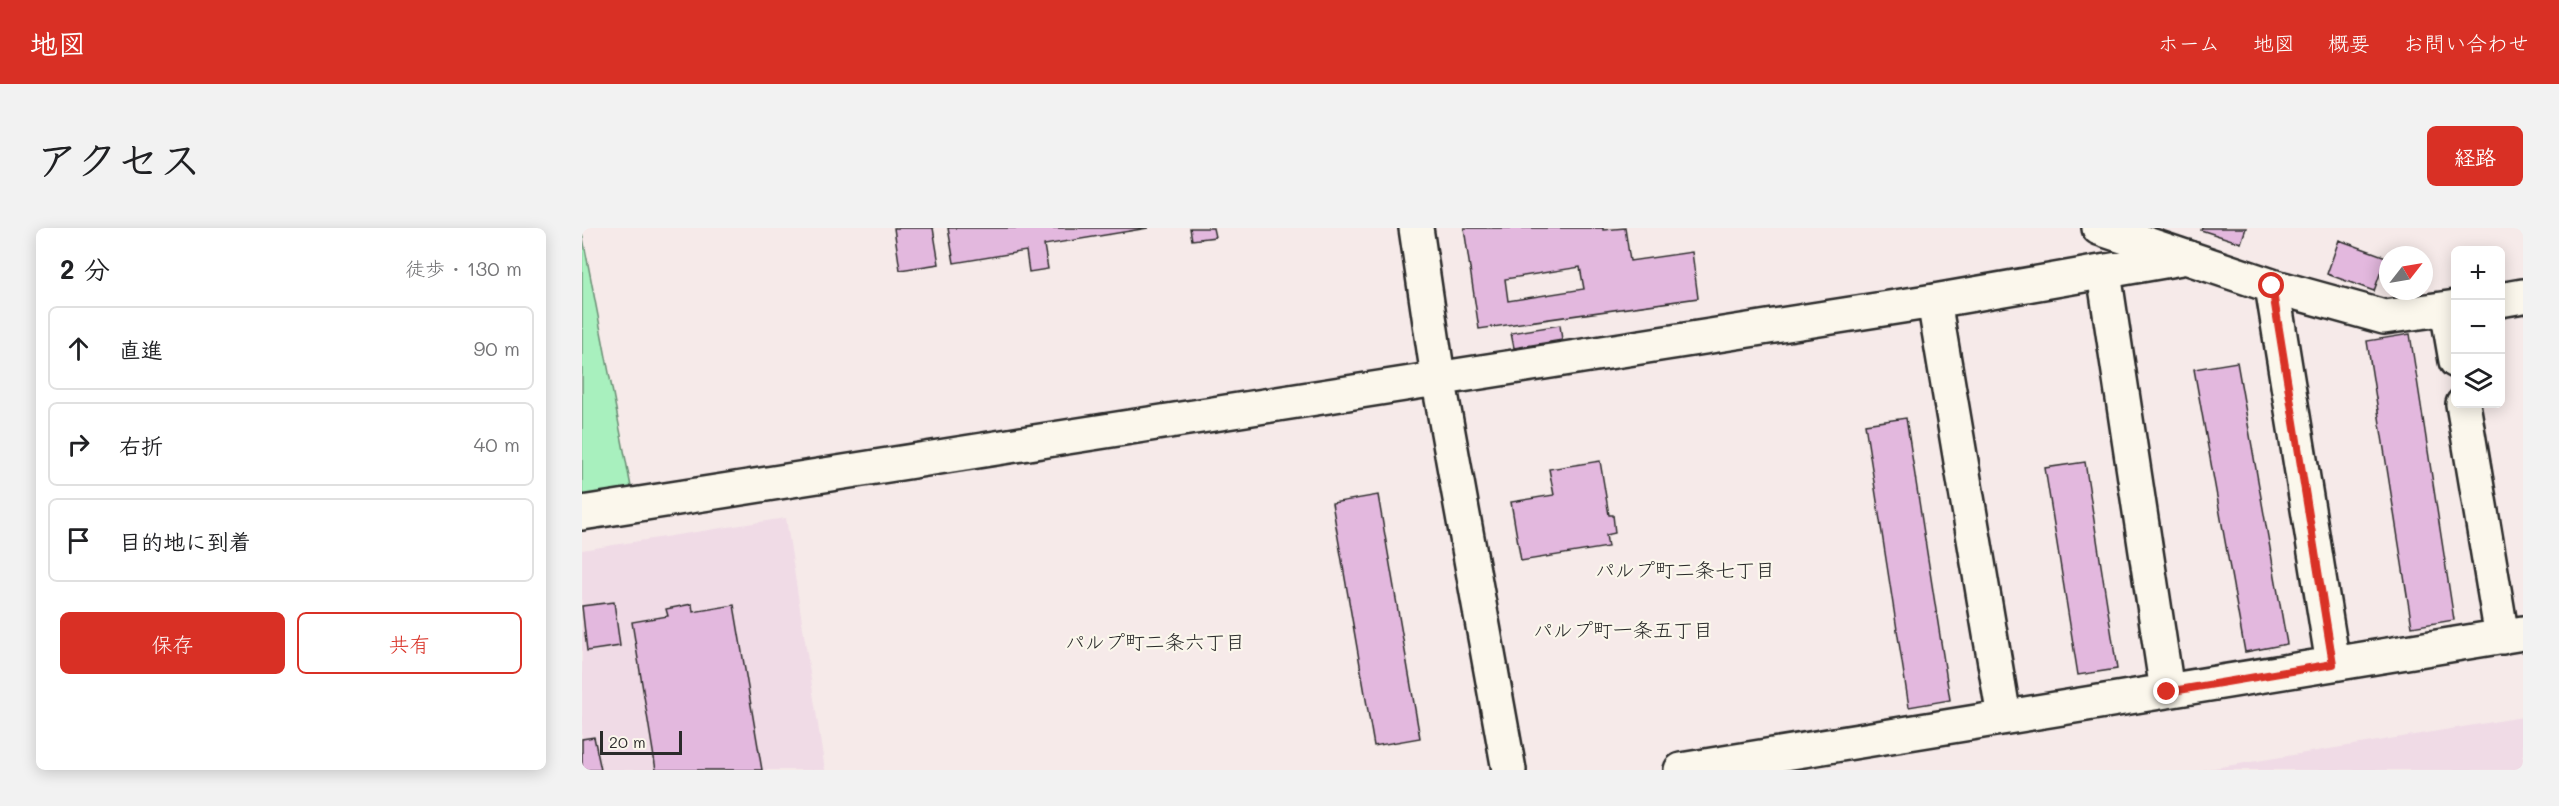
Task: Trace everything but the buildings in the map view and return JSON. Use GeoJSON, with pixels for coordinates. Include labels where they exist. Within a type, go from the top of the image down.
{"type":"FeatureCollection","features":[{"type":"Feature","properties":{"kind":"street"},"geometry":{"type":"LineString","coordinates":[[1416,228],[1438,377],[1509,770]]}},
{"type":"Feature","properties":{"kind":"street"},"geometry":{"type":"LineString","coordinates":[[2098,228],[2272,286],[2384,317],[2451,308]]}},
{"type":"Feature","properties":{"kind":"street"},"geometry":{"type":"LineString","coordinates":[[582,513],[1438,377],[1935,301],[2187,257]]}},
{"type":"Feature","properties":{"kind":"street"},"geometry":{"type":"LineString","coordinates":[[2104,273],[2167,692]]}},
{"type":"Feature","properties":{"kind":"street"},"geometry":{"type":"LineString","coordinates":[[2272,286],[2333,664]]}},
{"type":"Feature","properties":{"kind":"street"},"geometry":{"type":"LineString","coordinates":[[2505,299],[2523,296]]}},
{"type":"Feature","properties":{"kind":"street"},"geometry":{"type":"LineString","coordinates":[[1935,301],[2004,717]]}},
{"type":"Feature","properties":{"kind":"street"},"geometry":{"type":"LineString","coordinates":[[1681,770],[2512,635],[2464,408]]}},
{"type":"Feature","properties":{"kind":"shaded area"},"geometry":{"type":"Polygon","coordinates":[[[786,518],[825,770],[582,770],[582,550],[786,518]]]}},
{"type":"Feature","properties":{"kind":"shaded area"},"geometry":{"type":"Polygon","coordinates":[[[2523,717],[2523,770],[2202,770],[2523,717]]]}},
{"type":"Feature","properties":{"kind":"green space"},"geometry":{"type":"Polygon","coordinates":[[[582,233],[632,492],[582,500],[582,233]]]}},
{"type":"Feature","properties":{"kind":"district","name":"パルプ町二条七丁目"},"geometry":{"type":"Point","coordinates":[1685,569]}},
{"type":"Feature","properties":{"kind":"district","name":"パルプ町一条五丁目"},"geometry":{"type":"Point","coordinates":[1623,629]}},
{"type":"Feature","properties":{"kind":"district","name":"パルプ町二条六丁目"},"geometry":{"type":"Point","coordinates":[1155,641]}},
{"type":"Feature","properties":{"kind":"route"},"geometry":{"type":"LineString","coordinates":[[2167,692],[2333,664],[2272,286]]}}]}
